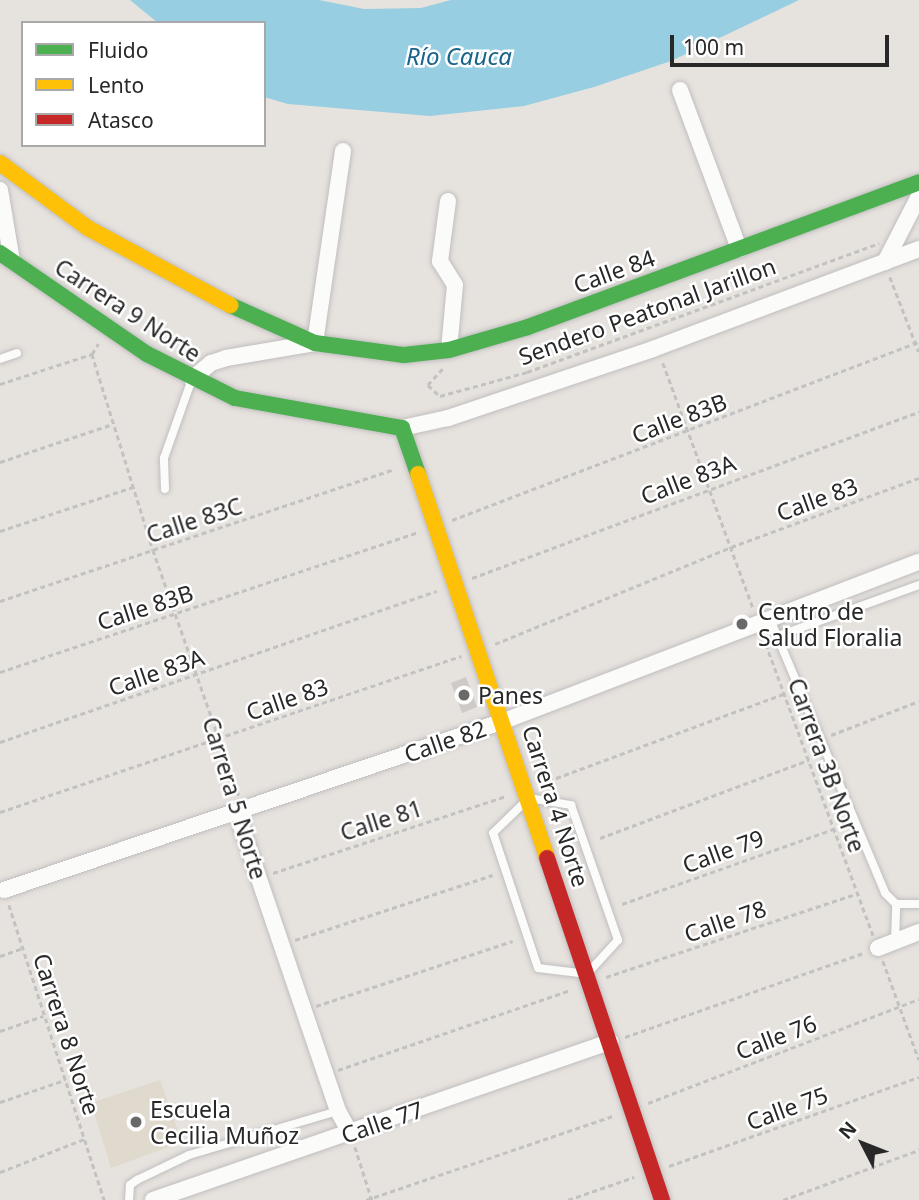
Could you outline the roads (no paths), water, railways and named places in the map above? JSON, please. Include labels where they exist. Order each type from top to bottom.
[{"type":"street","points":[[680,90],[739,249]]},
{"type":"street","points":[[192,379],[211,363],[226,358],[315,343],[343,151]]},
{"type":"street","name":"Carrera 9 Norte","points":[[0,163],[100,235],[206,295],[315,343]]},
{"type":"street","name":"Calle 84","points":[[315,343],[404,355],[449,350],[528,327],[919,182]]},
{"type":"street","points":[[0,190],[6,257]]},
{"type":"street","points":[[885,262],[919,196]]},
{"type":"street","points":[[448,201],[440,261],[455,285],[449,350]]},
{"type":"street","points":[[402,428],[448,418],[653,349],[919,249]]},
{"type":"street","name":"Carrera 9 Norte","points":[[6,257],[107,329],[192,379],[235,398],[402,428]]},
{"type":"street","name":"Carrera 4 Norte","points":[[402,428],[504,721],[589,980],[616,1040],[662,1200]]},
{"type":"street","name":"Calle 82","points":[[4,890],[504,721],[919,562]]},
{"type":"street","name":"Carrera 5 Norte","points":[[244,810],[241,826],[338,1111],[350,1133]]},
{"type":"street","points":[[878,948],[919,932]]},
{"type":"street","name":"Calle 77","points":[[153,1200],[616,1040]]},
{"type":"lane","points":[[0,359],[17,353]]},
{"type":"lane","points":[[165,489],[164,458],[177,413],[192,379]]},
{"type":"lane","points":[[778,636],[919,585]]},
{"type":"lane","points":[[764,621],[778,636],[885,893],[896,904],[919,904]]},
{"type":"lane","points":[[529,798],[571,805],[618,940],[589,980],[538,968],[493,833],[529,798]]},
{"type":"lane","points":[[895,941],[896,904]]},
{"type":"lane","points":[[129,1200],[130,1185],[189,1155],[338,1111]]},
{"type":"water","name":"Río Cauca","points":[[130,0],[319,0],[364,9],[421,8],[451,0],[799,0],[671,61],[594,87],[524,106],[430,116],[288,104],[266,98],[266,21],[156,21]]},
{"type":"place","name":"Centro de Salud Floralia","points":[[742,624]]},
{"type":"place","name":"Panes","points":[[464,695]]},
{"type":"place","name":"Escuela Cecilia Muñoz","points":[[136,1122]]}]
